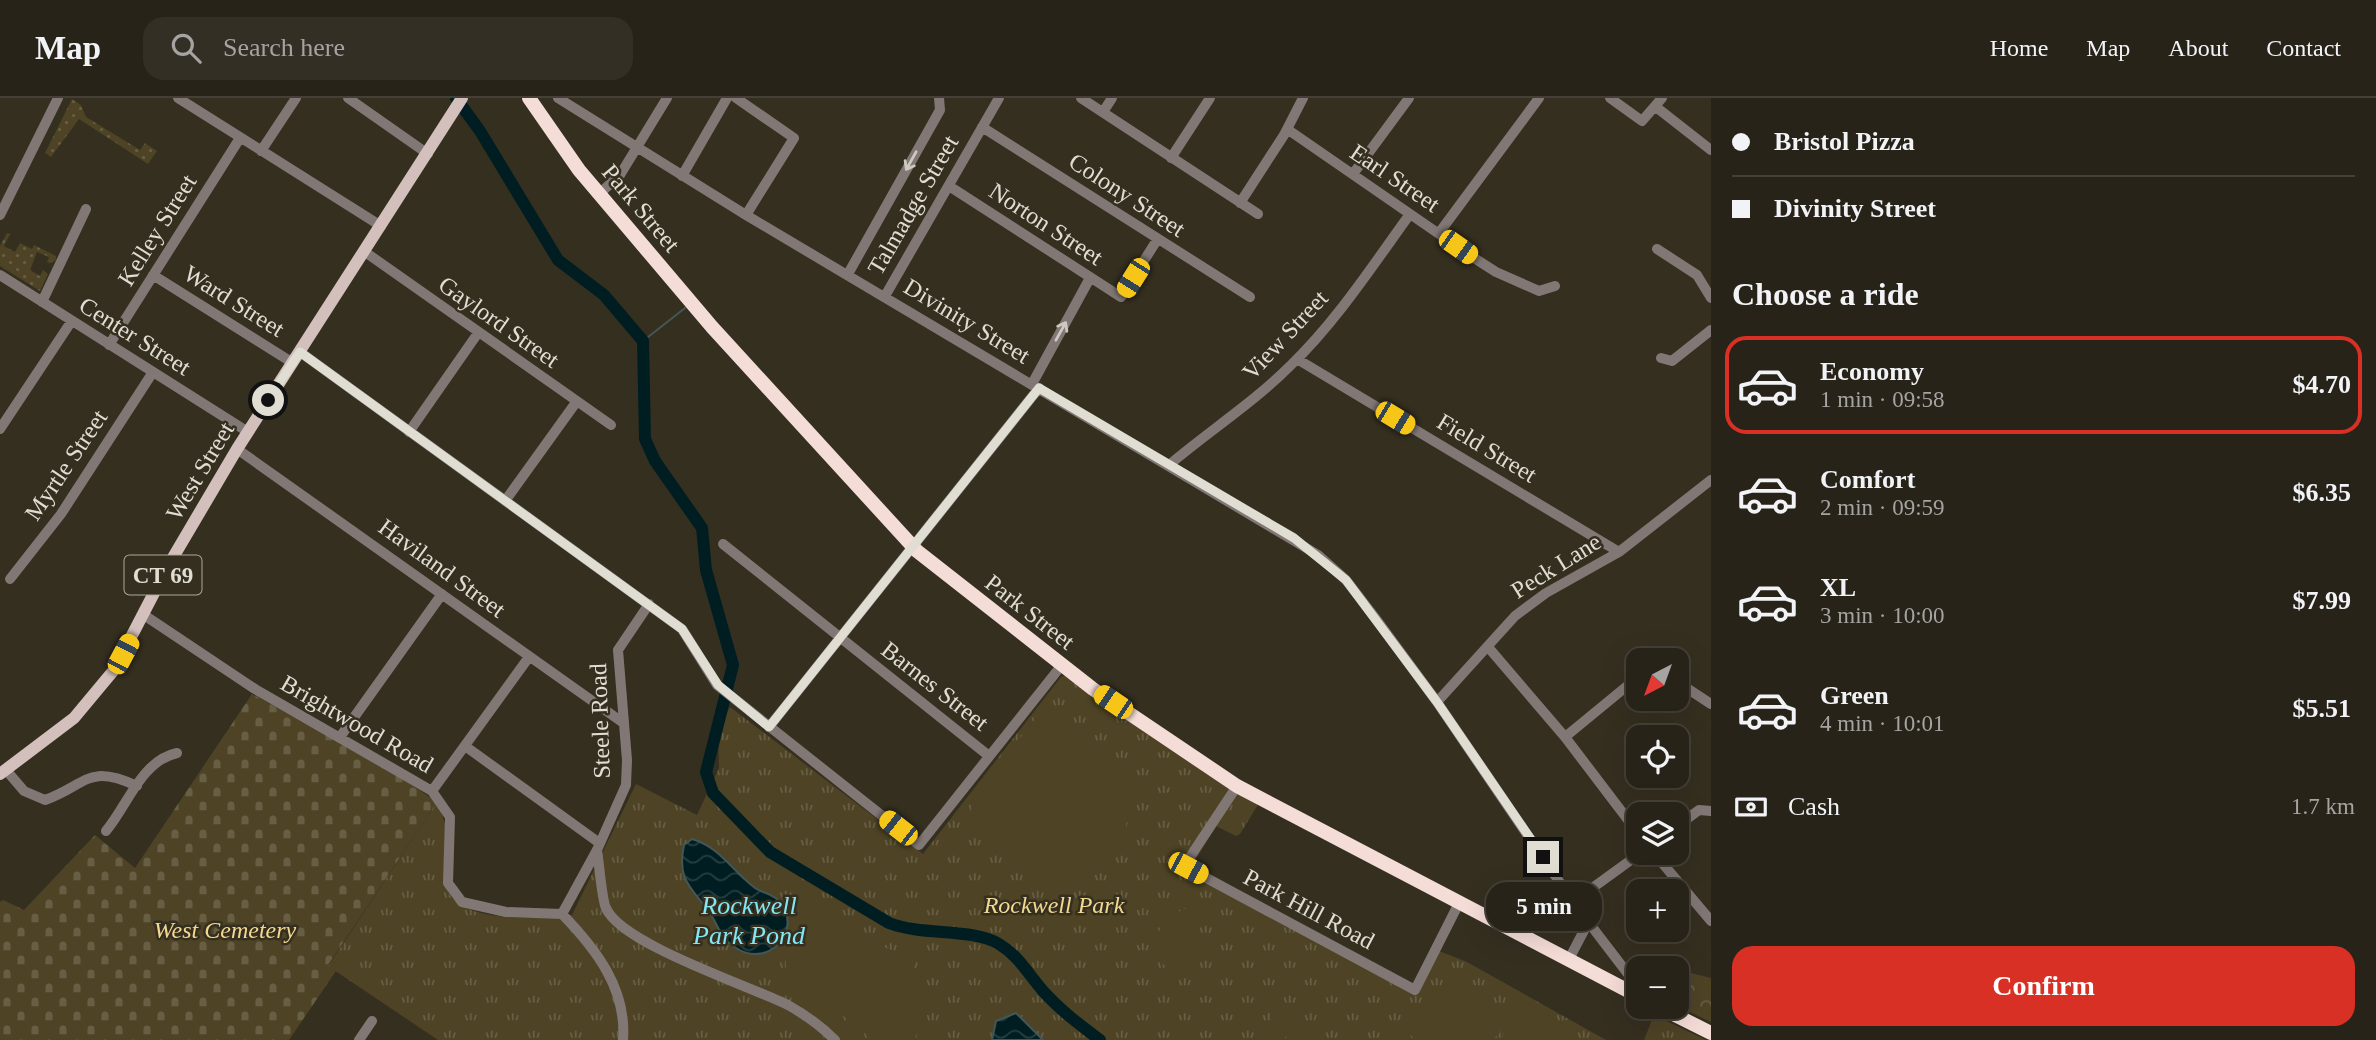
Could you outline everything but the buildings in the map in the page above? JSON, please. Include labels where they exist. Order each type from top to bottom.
[{"type":"highway","name":"Park Street","points":[[529,98],[599,194],[720,336],[912,547],[1061,666],[1237,786],[1626,990]]},
{"type":"highway","points":[[1682,1019],[1711,1034]]},
{"type":"main road","name":"West Street","points":[[3,772],[74,718],[114,670],[237,449],[462,98]]},
{"type":"street","points":[[0,215],[58,98]]},
{"type":"street","points":[[178,98],[381,226]]},
{"type":"street","points":[[261,151],[296,98]]},
{"type":"street","points":[[348,98],[428,154]]},
{"type":"street","points":[[599,194],[615,181],[667,98]]},
{"type":"street","points":[[682,176],[727,98]]},
{"type":"street","points":[[736,98],[794,138],[746,215]]},
{"type":"street","name":"Talmadge Street","points":[[884,296],[999,98]]},
{"type":"street","points":[[1081,98],[1258,214]]},
{"type":"street","points":[[1103,112],[1112,98]]},
{"type":"street","points":[[1171,158],[1210,98]]},
{"type":"street","points":[[1240,202],[1287,129],[1303,98]]},
{"type":"street","points":[[1353,174],[1409,98]]},
{"type":"street","points":[[1438,233],[1539,98]]},
{"type":"street","points":[[1611,98],[1642,121],[1659,102],[1711,150]]},
{"type":"street","points":[[848,274],[940,110],[940,99]]},
{"type":"street","name":"Divinity Street","points":[[561,100],[746,215],[1318,555],[1346,580],[1437,702],[1573,902],[1626,970]]},
{"type":"street","name":"Colony Street","points":[[982,127],[1250,297]]},
{"type":"street","name":"Earl Street","points":[[1287,129],[1496,272],[1545,291],[1555,286]]},
{"type":"street","name":"Kelley Street","points":[[109,345],[240,138]]},
{"type":"street","name":"Norton Street","points":[[949,186],[1121,297],[1157,240]]},
{"type":"street","points":[[42,302],[86,209]]},
{"type":"street","name":"View Street","points":[[1169,465],[1260,395],[1297,359],[1410,214]]},
{"type":"street","points":[[1657,249],[1697,275],[1711,298]]},
{"type":"street","name":"Gaylord Street","points":[[365,252],[611,425]]},
{"type":"street","name":"Center Street","points":[[0,275],[248,432]]},
{"type":"street","name":"Ward Street","points":[[153,275],[296,357],[409,432],[649,604],[682,629],[718,685],[732,698],[919,845],[989,756]]},
{"type":"street","points":[[769,727],[1035,386],[1090,278]]},
{"type":"street","points":[[0,429],[71,321]]},
{"type":"street","points":[[1661,358],[1672,361],[1711,330]]},
{"type":"street","points":[[409,432],[478,333]]},
{"type":"street","name":"Field Street","points":[[1297,359],[1619,552]]},
{"type":"street","name":"Myrtle Street","points":[[10,579],[61,514],[153,372]]},
{"type":"street","points":[[505,501],[577,401]]},
{"type":"street","name":"Haviland Street","points":[[237,449],[622,722]]},
{"type":"street","name":"Peck Lane","points":[[1437,702],[1515,616],[1546,593],[1619,552],[1709,485]]},
{"type":"street","name":"Barnes Street","points":[[723,544],[989,756]]},
{"type":"street","points":[[340,737],[442,594]]},
{"type":"street","name":"Steele Road","points":[[562,914],[626,785],[627,760],[618,650],[649,604]]},
{"type":"street","name":"Brightwood Road","points":[[144,615],[255,689],[432,791],[450,817],[448,883],[457,899],[492,911],[562,914]]},
{"type":"street","points":[[1488,647],[1565,737],[1626,817]]},
{"type":"street","points":[[432,791],[528,657]]},
{"type":"street","points":[[989,756],[1061,666]]},
{"type":"street","points":[[1565,737],[1626,687]]},
{"type":"street","points":[[1689,690],[1711,704]]},
{"type":"street","points":[[465,747],[598,846],[605,907],[614,920],[629,932],[672,955],[790,1006],[835,1040]]},
{"type":"street","points":[[106,831],[151,765],[165,755],[177,753]]},
{"type":"street","points":[[3,772],[24,791],[45,800],[96,775],[116,776],[137,786]]},
{"type":"street","name":"Park Hill Road","points":[[1237,786],[1184,866],[1415,990],[1459,903]]},
{"type":"street","points":[[1689,817],[1699,810],[1711,811]]},
{"type":"street","points":[[1573,902],[1626,864]]},
{"type":"street","points":[[1664,865],[1711,921]]},
{"type":"street","points":[[562,914],[585,937],[603,962],[620,996],[622,1040]]},
{"type":"street","points":[[1568,961],[1590,921]]},
{"type":"street","points":[[359,1040],[372,1021]]},
{"type":"green space","points":[[72,99],[81,105],[86,117],[140,150],[145,143],[157,151],[148,164],[79,119],[51,157],[45,153]]},
{"type":"green space","points":[[7,233],[10,234],[4,246],[15,252],[20,243],[32,249],[34,245],[56,256],[56,260],[50,263],[47,262],[49,257],[37,252],[30,270],[40,276],[43,270],[48,274],[40,291],[0,266],[0,246]]},
{"type":"green space","name":"Rockwell Park","points":[[1066,675],[1259,803],[1240,834],[1236,836],[1216,826],[1187,874],[1419,993],[1439,951],[1467,962],[1606,1040],[438,1040],[328,966],[437,802],[446,833],[444,871],[451,896],[463,906],[480,913],[499,916],[572,915],[636,784],[697,815],[719,768],[718,728],[730,707],[923,854],[1061,677]]},
{"type":"green space","name":"West Cemetery","points":[[252,694],[384,766],[437,802],[328,965],[336,971],[289,1040],[0,1040],[0,902],[3,900],[24,910],[95,835],[135,868]]},
{"type":"green space","points":[[1043,709],[1128,784],[1126,833],[1086,877],[1067,886],[1046,884],[1028,875],[982,842],[971,825],[971,806],[978,792]]},
{"type":"green space","points":[[1178,893],[1193,908],[1193,922],[1202,934],[1178,973],[1173,975],[1159,956],[1157,946],[1161,927],[1176,913],[1187,908],[1175,898]]},
{"type":"green space","points":[[806,899],[877,944],[912,959],[916,975],[937,996],[914,1040],[873,1040],[841,1014],[795,985],[786,972],[785,924]]},
{"type":"green space","points":[[1689,971],[1711,978],[1711,1022],[1689,1012]]},
{"type":"green space","points":[[1454,980],[1501,1032],[1492,1040],[1416,1040],[1406,1031]]},
{"type":"green space","points":[[1515,995],[1562,1024],[1570,1040],[1502,1040]]},
{"type":"green space","points":[[1278,1000],[1306,1010],[1294,1040],[1268,1030]]},
{"type":"green space","points":[[1652,1019],[1662,1019],[1706,1040],[1644,1040]]},
{"type":"water","name":"Rockwell Park Pond","points":[[692,839],[711,848],[747,882],[778,900],[788,922],[786,933],[771,950],[761,954],[749,953],[736,948],[723,936],[686,881],[682,856],[684,845]]},
{"type":"water","points":[[1016,1013],[1043,1040],[992,1040],[996,1021]]},
{"type":"waterway","points":[[456,98],[480,131],[558,260],[604,295],[643,341],[645,439],[655,461],[702,528],[706,570],[733,665],[706,772],[713,793],[770,852],[889,923],[916,930],[975,936],[999,944],[1018,960],[1056,1005],[1100,1040]]},
{"type":"waterway","points":[[643,341],[685,308]]},
{"type":"route","points":[[268,400],[300,352],[682,629],[718,685],[769,727],[1039,388],[1294,538],[1346,580],[1437,702],[1543,857]]}]
